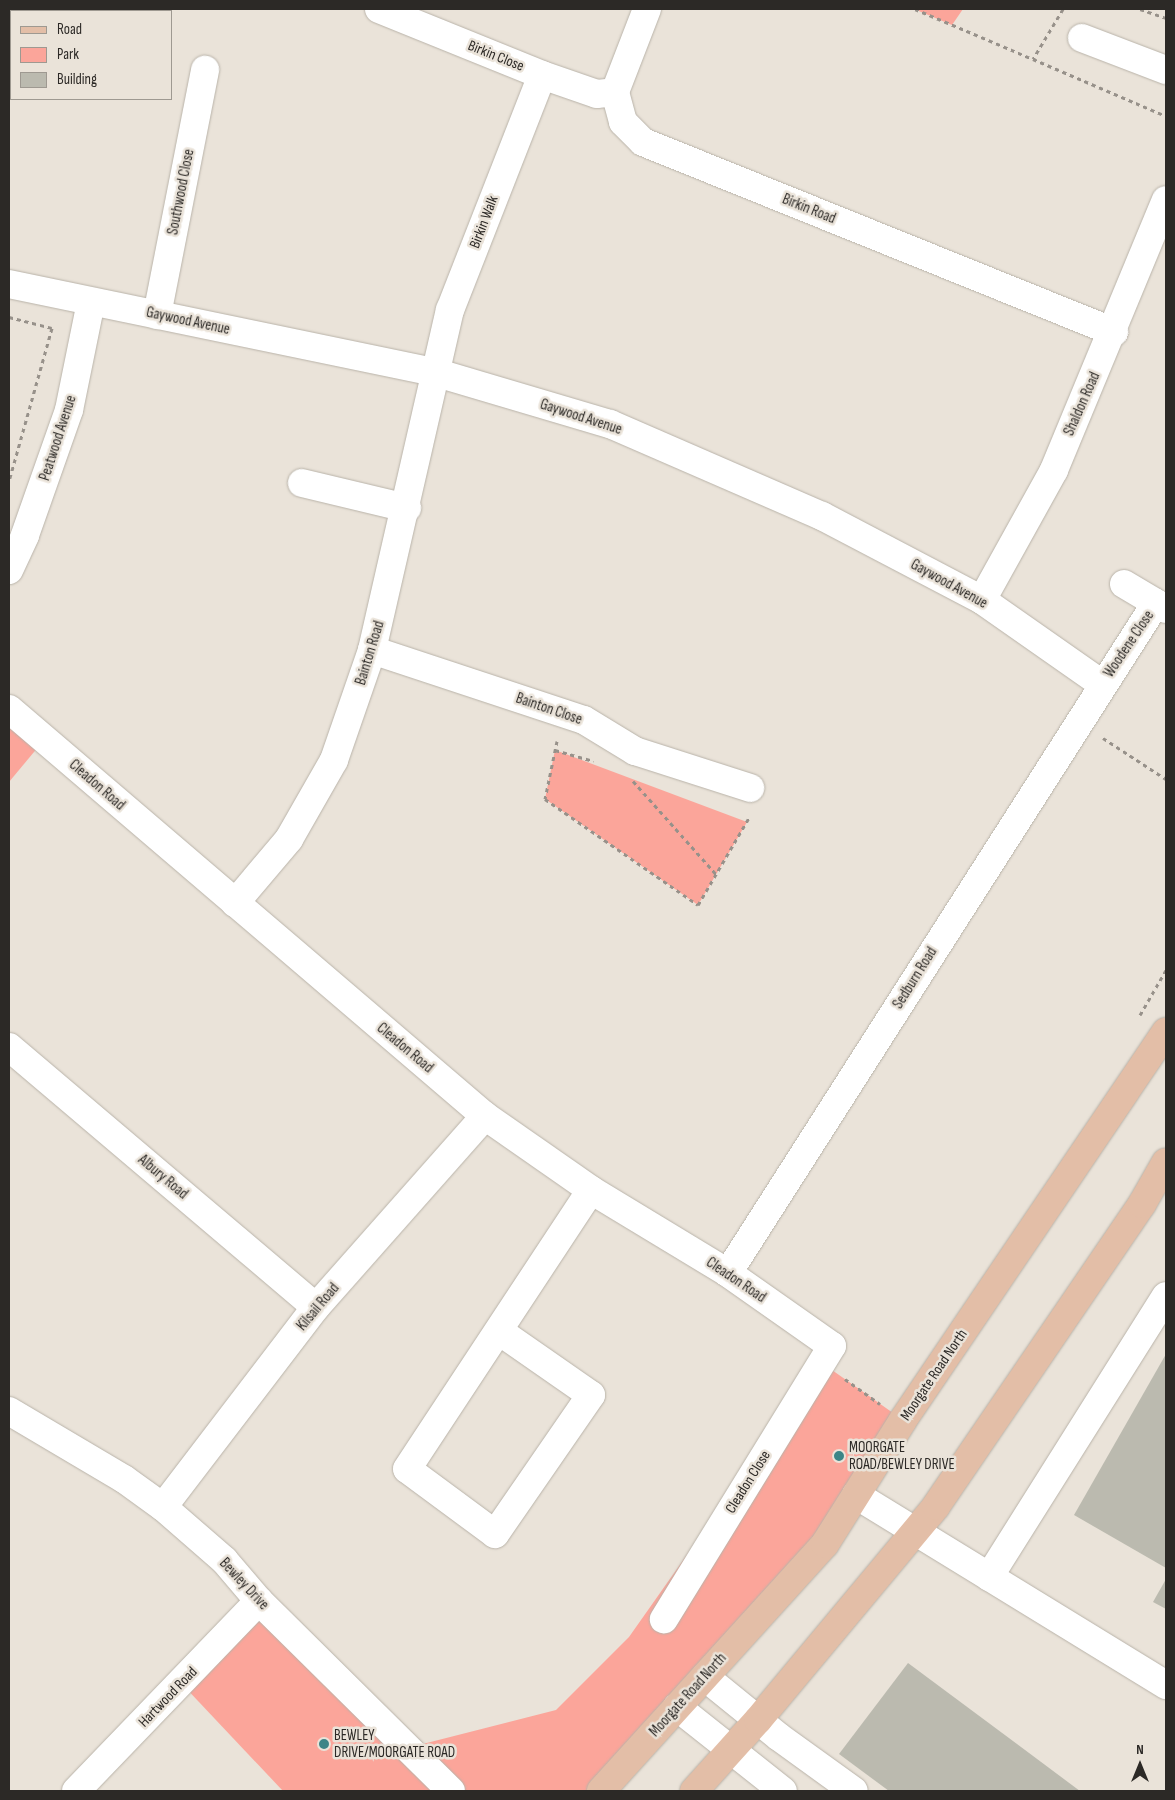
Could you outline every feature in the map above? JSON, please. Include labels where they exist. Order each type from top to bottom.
[{"type":"main road","name":"Moorgate Road North","points":[[601,1791],[825,1544],[903,1420],[1166,1032]]},
{"type":"main road","points":[[694,1791],[758,1720],[942,1498],[1136,1212],[1166,1162]]},
{"type":"street","name":"Birkin Close","points":[[379,9],[542,75],[597,94],[615,92]]},
{"type":"street","points":[[615,92],[647,9]]},
{"type":"street","points":[[1082,38],[1166,70]]},
{"type":"street","name":"Southwood Close","points":[[158,315],[205,70]]},
{"type":"street","name":"Birkin Walk","points":[[434,372],[450,310],[542,75]]},
{"type":"street","name":"Birkin Road","points":[[615,92],[623,122],[643,142],[1114,332]]},
{"type":"street","name":"Shaldon Road","points":[[982,600],[1054,470],[1114,332],[1166,200]]},
{"type":"street","name":"Gaywood Avenue","points":[[9,284],[434,372],[610,424],[822,516],[982,600],[1102,684]]},
{"type":"street","name":"Peatwood Avenue","points":[[9,570],[25,535],[69,410],[91,302]]},
{"type":"street","name":"Bainton Road","points":[[235,903],[289,839],[334,760],[372,650],[407,508],[434,372]]},
{"type":"street","points":[[302,483],[407,508]]},
{"type":"street","name":"Woodene Close","points":[[1102,684],[1161,606],[1124,584]]},
{"type":"street","name":"Bainton Close","points":[[372,650],[584,720],[635,751],[751,801]]},
{"type":"street","name":"Sedburn Road","points":[[728,1272],[1102,684]]},
{"type":"street","name":"Cleadon Road","points":[[9,709],[485,1116],[591,1190],[728,1272],[827,1354]]},
{"type":"street","name":"Albury Road","points":[[9,1047],[316,1307]]},
{"type":"street","name":"Kilsail Road","points":[[163,1507],[316,1307],[485,1116]]},
{"type":"street","points":[[498,1331],[591,1395],[495,1534],[408,1469],[498,1331],[591,1190]]},
{"type":"street","points":[[989,1577],[1166,1296]]},
{"type":"street","name":"Cleadon Close","points":[[664,1619],[827,1354]]},
{"type":"street","name":"Bewley Drive","points":[[9,1411],[124,1479],[163,1507],[224,1560],[259,1601],[451,1791]]},
{"type":"street","points":[[856,1495],[1166,1685]]},
{"type":"street","name":"Hartwood Road","points":[[76,1791],[259,1601]]},
{"type":"street","points":[[705,1677],[758,1720],[854,1791]]},
{"type":"street","points":[[677,1707],[784,1791]]},
{"type":"path","points":[[915,9],[1033,59]]},
{"type":"path","points":[[1140,9],[1166,18]]},
{"type":"path","points":[[9,317],[52,328],[9,481]]},
{"type":"path","points":[[563,713],[545,799],[698,905],[716,874],[751,801]]},
{"type":"path","points":[[1078,722],[1166,779]]},
{"type":"path","points":[[556,750],[598,763]]},
{"type":"path","points":[[630,778],[716,874]]},
{"type":"path","points":[[827,1354],[903,1420]]},
{"type":"green space","points":[[914,9],[963,9],[952,25]]},
{"type":"green space","points":[[9,709],[44,740],[9,782]]},
{"type":"green space","points":[[555,750],[747,822],[698,905],[545,799]]},
{"type":"green space","points":[[822,1363],[903,1420],[825,1544],[601,1791],[451,1791],[407,1748],[556,1710],[629,1637]]},
{"type":"green space","points":[[259,1601],[450,1791],[283,1791],[182,1684]]},
{"type":"building","points":[[1166,1354],[1166,1568],[1074,1515]]},
{"type":"building","points":[[1166,1579],[1166,1609],[1153,1602]]},
{"type":"building","points":[[908,1663],[1080,1791],[889,1791],[839,1754]]},
{"type":"place","name":"MOORGATE ROAD/BEWLEY DRIVE","points":[[839,1456]]},
{"type":"place","name":"BEWLEY DRIVE/MOORGATE ROAD","points":[[324,1744]]}]
